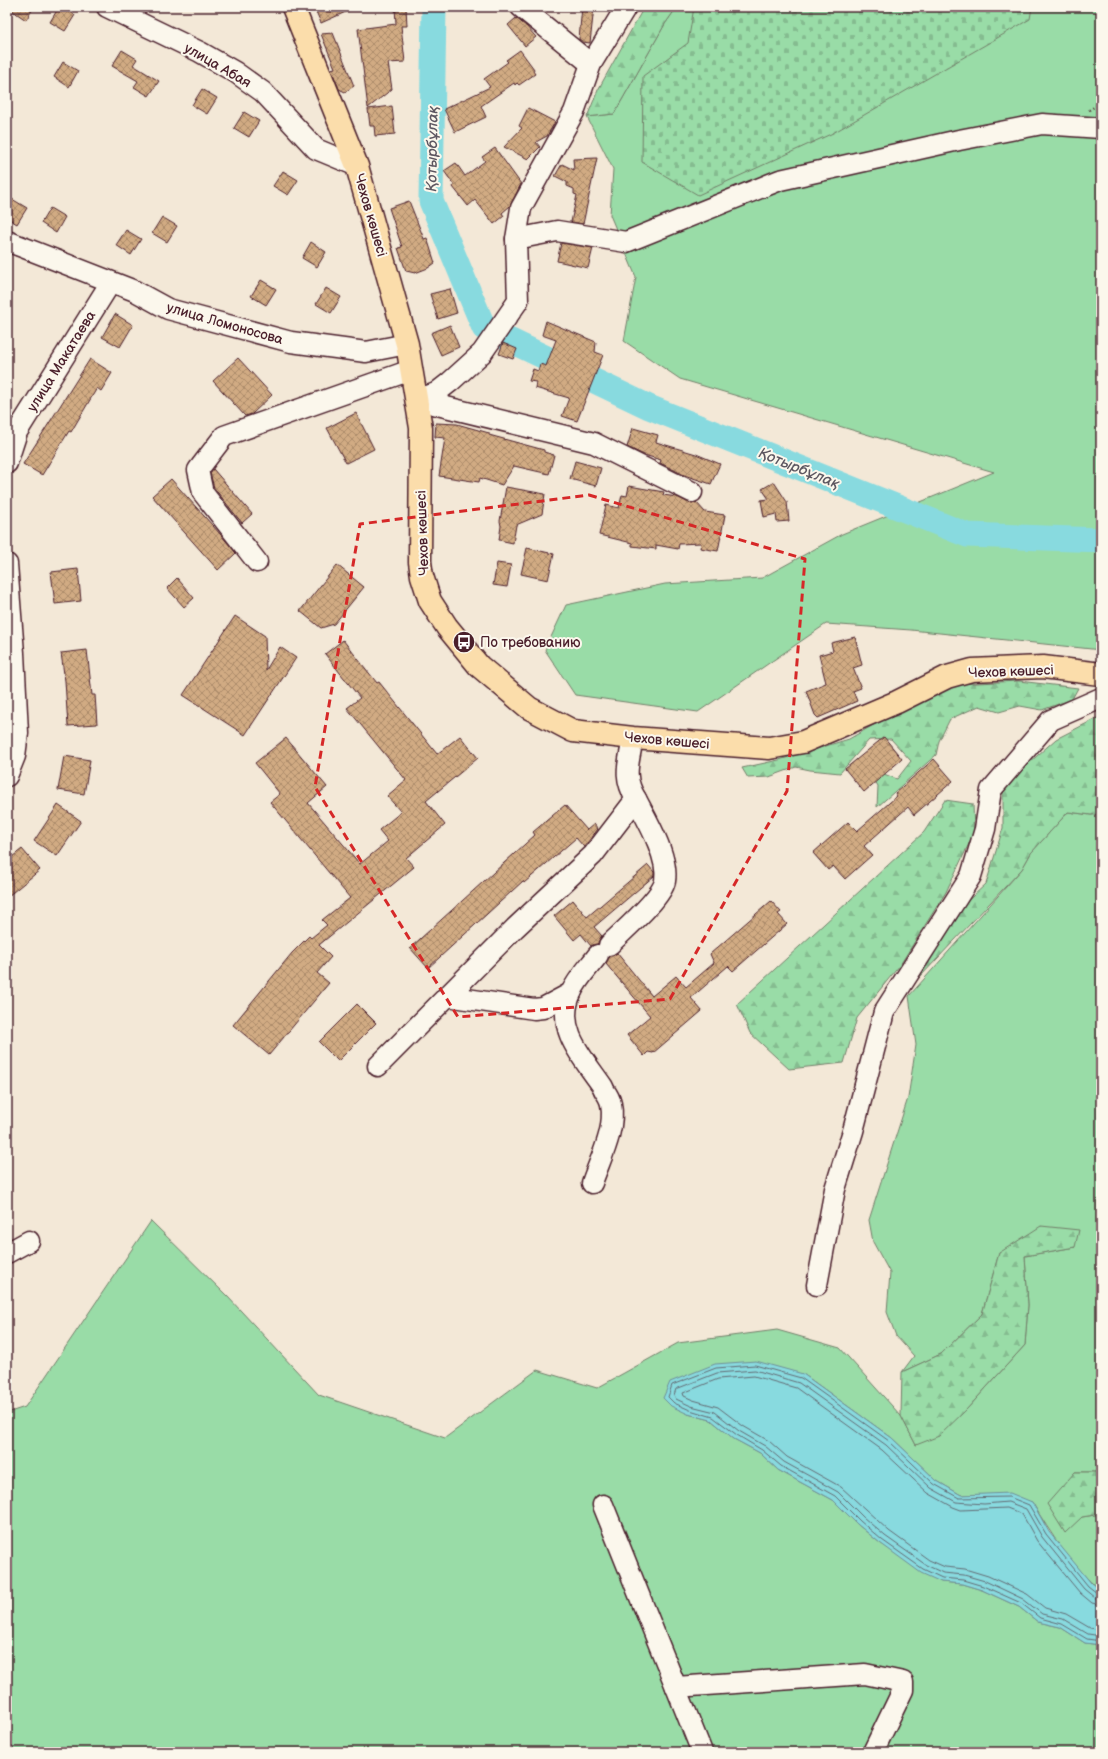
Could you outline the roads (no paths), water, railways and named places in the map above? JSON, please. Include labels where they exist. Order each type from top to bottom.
[{"type":"main road","name":"Чехов көшесі","points":[[292,7],[357,166],[407,344],[421,428],[420,562],[422,576],[430,601],[447,627],[479,666],[529,708],[574,731],[633,738],[769,748],[803,742],[897,702],[947,677],[972,670],[1044,667],[1101,674]]},
{"type":"street","name":"улица Абая","points":[[106,7],[200,52],[235,72],[263,92],[316,148],[357,166]]},
{"type":"street","points":[[521,7],[591,64]]},
{"type":"street","points":[[417,400],[436,393],[482,353],[518,301],[516,239],[521,208],[574,112],[591,64],[626,7]]},
{"type":"street","points":[[516,239],[557,231],[626,242],[780,180],[959,140],[1042,124],[1101,128]]},
{"type":"street","name":"улица Ломоносова","points":[[7,241],[135,292],[168,309],[291,342],[366,352],[407,344]]},
{"type":"street","name":"улица Макатаева","points":[[7,463],[17,432],[111,282]]},
{"type":"street","points":[[257,562],[203,493],[198,470],[224,436],[411,370]]},
{"type":"street","points":[[417,400],[594,443],[692,492]]},
{"type":"street","points":[[7,564],[14,653],[18,733],[15,756],[7,776]]},
{"type":"street","points":[[818,1285],[835,1189],[854,1131],[884,1012],[971,876],[985,829],[991,790],[1051,720],[1101,698]]},
{"type":"street","points":[[592,1183],[610,1129],[612,1116],[611,1102],[574,1047],[567,1031],[566,1011],[571,993],[604,950],[661,892],[665,881],[661,850],[651,827],[628,786],[627,775],[633,738]]},
{"type":"street","points":[[378,1066],[447,996],[593,855],[636,799]]},
{"type":"street","points":[[447,996],[543,1008],[571,993]]},
{"type":"street","points":[[7,1253],[29,1241]]},
{"type":"street","points":[[603,1505],[702,1752]]},
{"type":"street","points":[[676,1687],[865,1674],[903,1682],[903,1690],[873,1752]]},
{"type":"water","points":[[756,1361],[803,1374],[892,1438],[937,1481],[961,1495],[1010,1493],[1032,1502],[1049,1532],[1091,1583],[1101,1591],[1101,1645],[1085,1643],[1060,1627],[1038,1622],[1019,1607],[982,1590],[962,1584],[941,1582],[921,1573],[857,1524],[833,1500],[778,1470],[760,1453],[734,1439],[711,1420],[688,1414],[671,1406],[663,1398],[670,1382],[715,1364]]},
{"type":"waterway","name":"Қотырбұлақ","points":[[434,7],[431,201],[484,328]]},
{"type":"waterway","name":"Қотырбұлақ","points":[[511,341],[649,407],[967,535],[1101,540]]},
{"type":"place","name":"По требованию","points":[[464,642]]}]
